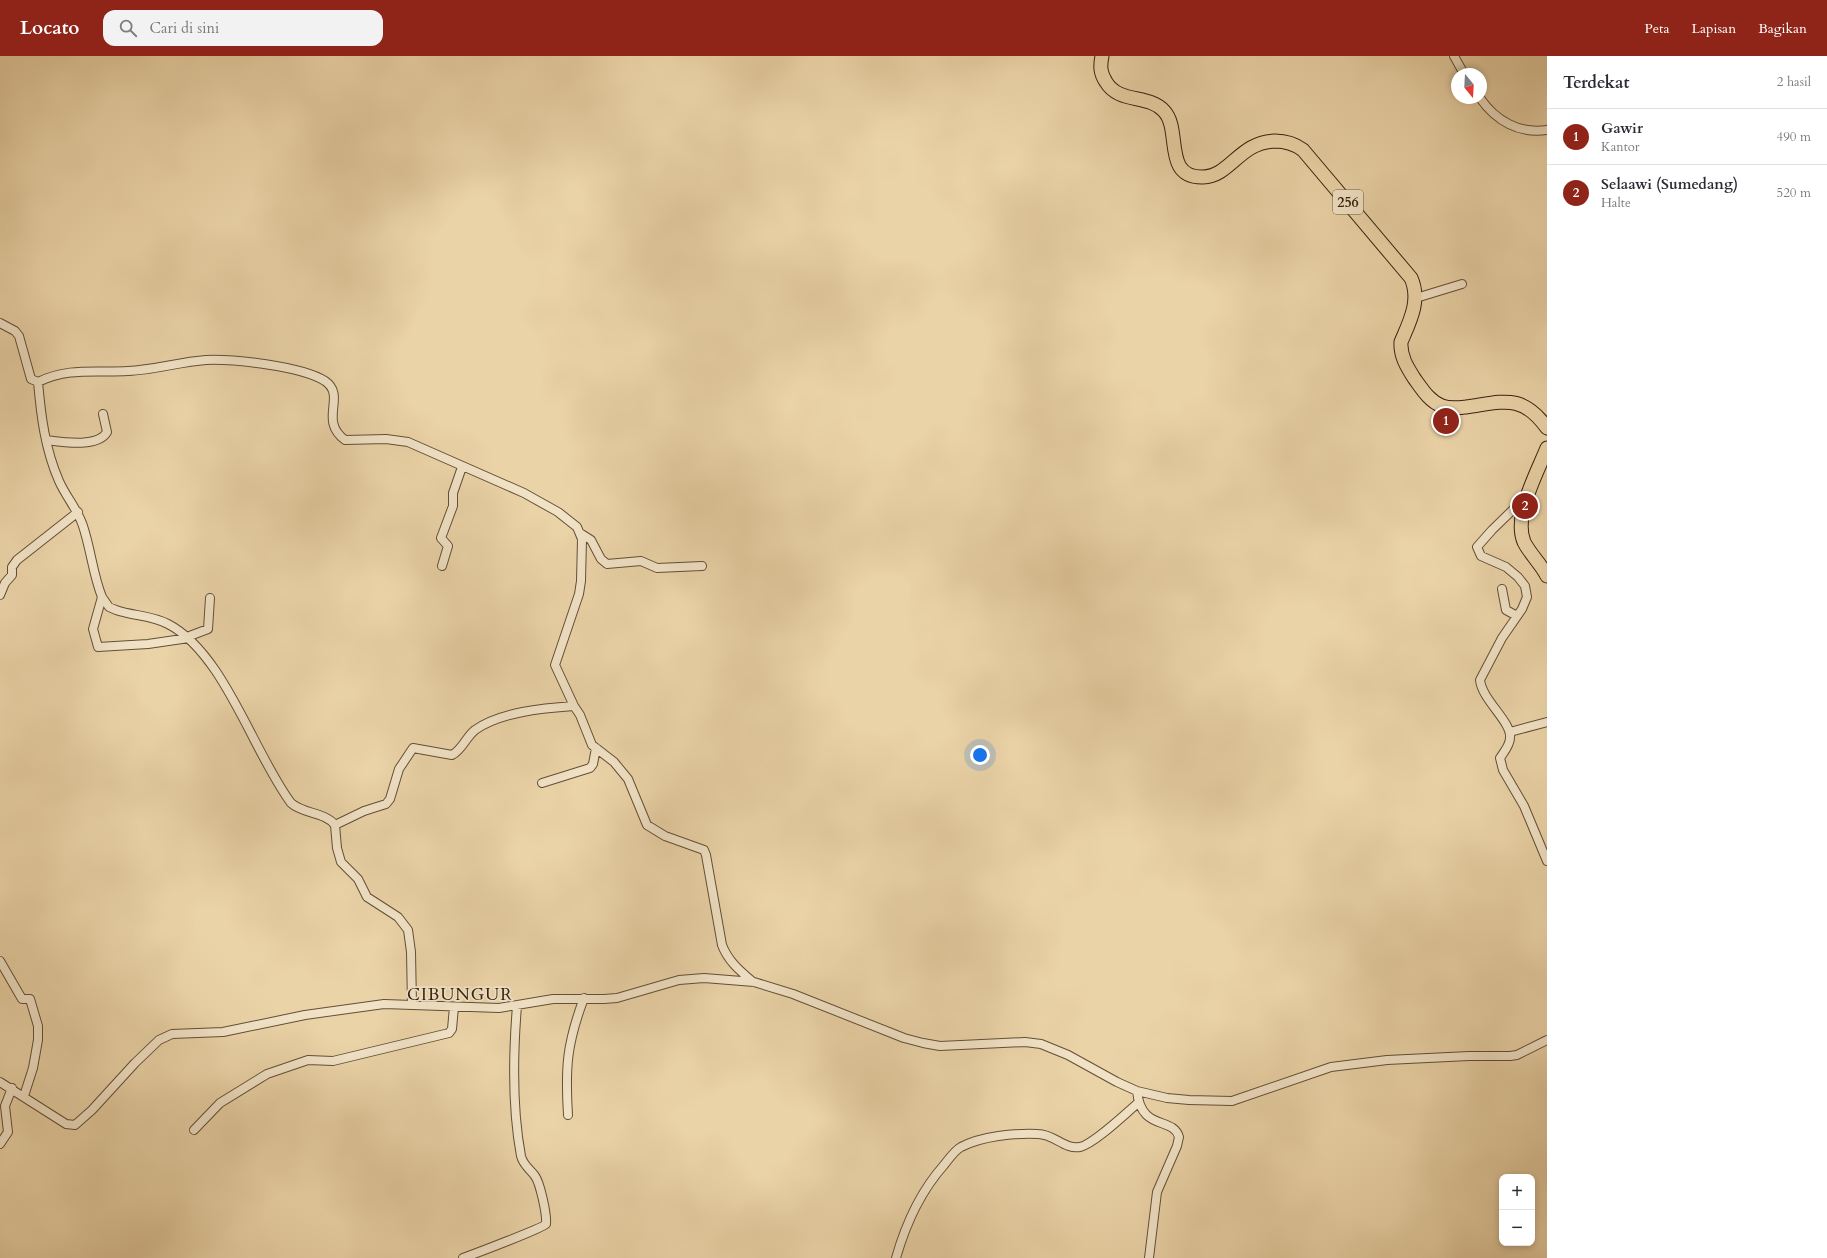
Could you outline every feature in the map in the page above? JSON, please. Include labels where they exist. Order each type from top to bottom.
[{"type":"main road","name":"256","points":[[1102,56],[1101,70],[1103,78],[1111,89],[1123,96],[1158,106],[1166,113],[1171,125],[1176,158],[1186,173],[1204,177],[1217,174],[1248,148],[1261,142],[1288,142],[1304,150],[1406,271],[1414,285],[1416,298],[1412,317],[1401,342],[1402,353],[1412,375],[1423,391],[1441,406],[1456,408],[1493,403],[1520,404],[1536,413],[1547,428]]},
{"type":"main road","points":[[1547,448],[1522,517],[1522,534],[1525,543],[1547,576]]},
{"type":"street","points":[[1454,56],[1461,68]]},
{"type":"street","points":[[1485,104],[1497,117],[1509,125],[1528,130],[1547,130]]},
{"type":"street","points":[[1416,298],[1462,284]]},
{"type":"street","points":[[0,323],[15,331],[19,336],[31,379],[38,382],[47,378],[85,370],[128,371],[207,360],[260,364],[295,369],[325,381],[332,390],[335,398],[333,423],[337,432],[345,440],[386,439],[408,442],[524,493],[551,508],[577,527],[580,533],[582,572],[579,594],[555,665],[574,706],[580,714],[589,741],[614,762],[628,780],[644,822],[650,828],[704,850],[725,953],[734,965],[754,982]]},
{"type":"street","points":[[38,382],[42,424],[46,440],[59,480],[68,498],[78,512],[102,598],[109,607],[116,610],[159,619],[179,630],[188,638],[199,649],[225,685],[248,730],[291,803],[299,809],[331,821],[335,825],[337,848],[341,862],[358,879],[366,897],[398,918],[408,930],[411,952],[412,1004]]},
{"type":"street","points":[[46,440],[74,443],[95,441],[104,436],[107,432],[103,414]]},
{"type":"street","points":[[442,566],[448,546],[441,538],[453,506],[453,493],[462,467]]},
{"type":"street","points":[[1530,493],[1492,530],[1477,547],[1481,556],[1506,567],[1518,577],[1525,586],[1527,597],[1517,616],[1502,638],[1480,680],[1484,693],[1510,732],[1510,740],[1500,758],[1500,764],[1524,806],[1547,860]]},
{"type":"street","points":[[0,595],[5,583],[12,575],[12,567],[17,560],[78,512]]},
{"type":"street","points":[[580,533],[591,540],[601,559],[607,564],[640,561],[657,568],[702,566]]},
{"type":"street","points":[[1502,589],[1506,610],[1517,616]]},
{"type":"street","points":[[102,598],[92,629],[98,648],[148,644],[188,638],[208,629],[210,598]]},
{"type":"street","points":[[335,825],[364,811],[386,804],[390,799],[399,769],[405,757],[413,748],[452,755],[476,730],[490,723],[529,711],[574,706]]},
{"type":"street","points":[[1510,732],[1547,722]]},
{"type":"street","points":[[542,783],[590,768],[593,764],[596,748]]},
{"type":"street","points":[[0,961],[22,999],[30,999],[38,1026],[36,1050],[24,1096]]},
{"type":"street","points":[[0,1082],[12,1088],[66,1124],[75,1125],[92,1110],[135,1063],[160,1040],[172,1034],[223,1032],[345,1008],[384,1004],[454,1007],[517,1006],[553,999],[617,998],[679,980],[704,978],[754,982],[794,994],[904,1038],[923,1043],[946,1046],[1025,1042],[1041,1044],[1068,1054],[1117,1082],[1137,1091],[1167,1098],[1225,1102],[1331,1067],[1387,1060],[1470,1056],[1510,1056],[1517,1055],[1547,1040]]},
{"type":"street","points":[[568,1115],[566,1060],[571,1036],[584,998]]},
{"type":"street","points":[[463,1258],[542,1228],[546,1224],[538,1182],[523,1162],[516,1115],[514,1040],[517,1006]]},
{"type":"street","points":[[194,1130],[220,1103],[267,1074],[308,1060],[333,1061],[449,1033],[452,1029],[454,1007]]},
{"type":"street","points":[[0,1144],[8,1132],[5,1106],[12,1088]]},
{"type":"street","points":[[1137,1091],[1138,1103],[1147,1116],[1169,1127],[1178,1134],[1179,1137],[1177,1146],[1157,1192],[1149,1258]]},
{"type":"street","points":[[896,1258],[903,1234],[924,1191],[943,1166],[960,1148],[979,1141],[1039,1134],[1050,1135],[1072,1147],[1083,1146],[1092,1141],[1138,1103]]},
{"type":"place","name":"Gawir","points":[[1446,421]]},
{"type":"place","name":"Selaawi (Sumedang)","points":[[1525,506]]},
{"type":"district","name":"CIBUNGUR","points":[[460,994]]}]
